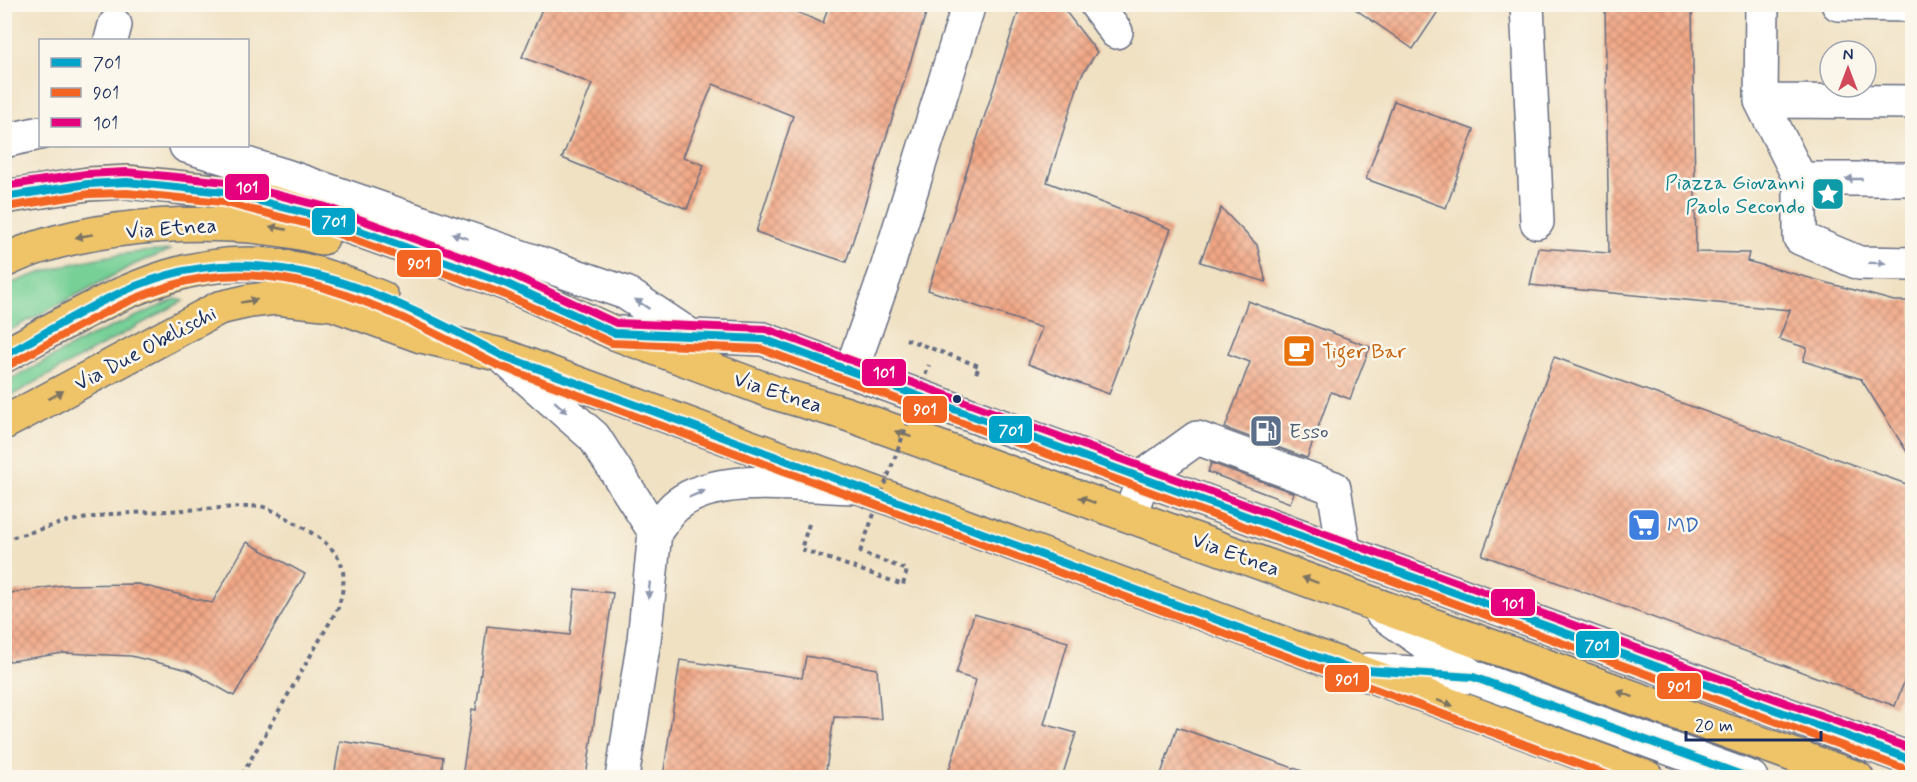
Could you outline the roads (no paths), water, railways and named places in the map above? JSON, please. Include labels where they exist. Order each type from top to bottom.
[{"type":"main road","name":"Via Etnea","points":[[4,197],[88,184],[127,182],[224,192],[322,217],[507,284],[614,333],[778,394],[844,413],[1857,777]]},
{"type":"main road","name":"Via Etnea","points":[[4,261],[82,236],[128,230],[234,224],[269,226],[320,237],[499,303],[614,333]]},
{"type":"main road","name":"Via Due Obelischi","points":[[4,356],[138,286],[193,268],[247,264],[318,274],[430,317],[501,355]]},
{"type":"main road","name":"Via Due Obelischi","points":[[4,423],[219,308],[276,298],[333,304],[421,336],[501,355],[816,473],[860,487],[1648,777]]},
{"type":"street","points":[[851,371],[885,275],[969,4]]},
{"type":"street","points":[[1096,4],[1116,32]]},
{"type":"street","points":[[1527,4],[1537,222]]},
{"type":"street","points":[[1762,4],[1761,101],[1800,179],[1800,238],[1859,263],[1912,264]]},
{"type":"street","points":[[1838,4],[1912,5]]},
{"type":"street","points":[[1761,101],[1912,102]]},
{"type":"street","points":[[4,141],[39,133]]},
{"type":"street","points":[[189,147],[286,176],[626,293],[778,394]]},
{"type":"street","points":[[1800,179],[1912,179]]},
{"type":"street","points":[[614,333],[763,339],[1144,476],[1432,585],[1912,760]]},
{"type":"street","points":[[501,355],[594,437],[654,532]]},
{"type":"street","points":[[1130,515],[1144,476],[1197,438],[1334,488],[1344,550]]},
{"type":"street","points":[[622,777],[644,640],[654,532],[676,505],[696,493],[720,486],[752,483],[860,487]]},
{"type":"street","points":[[1365,600],[1473,677],[1751,777]]},
{"type":"street","points":[[1350,669],[1473,677]]},
{"type":"place","name":"Piazza Giovanni Paolo Secondo","points":[[1828,194]]},
{"type":"place","name":"Tiger Bar","points":[[1299,351]]},
{"type":"place","name":"Esso","points":[[1266,431]]},
{"type":"place","name":"MD","points":[[1644,525]]}]
